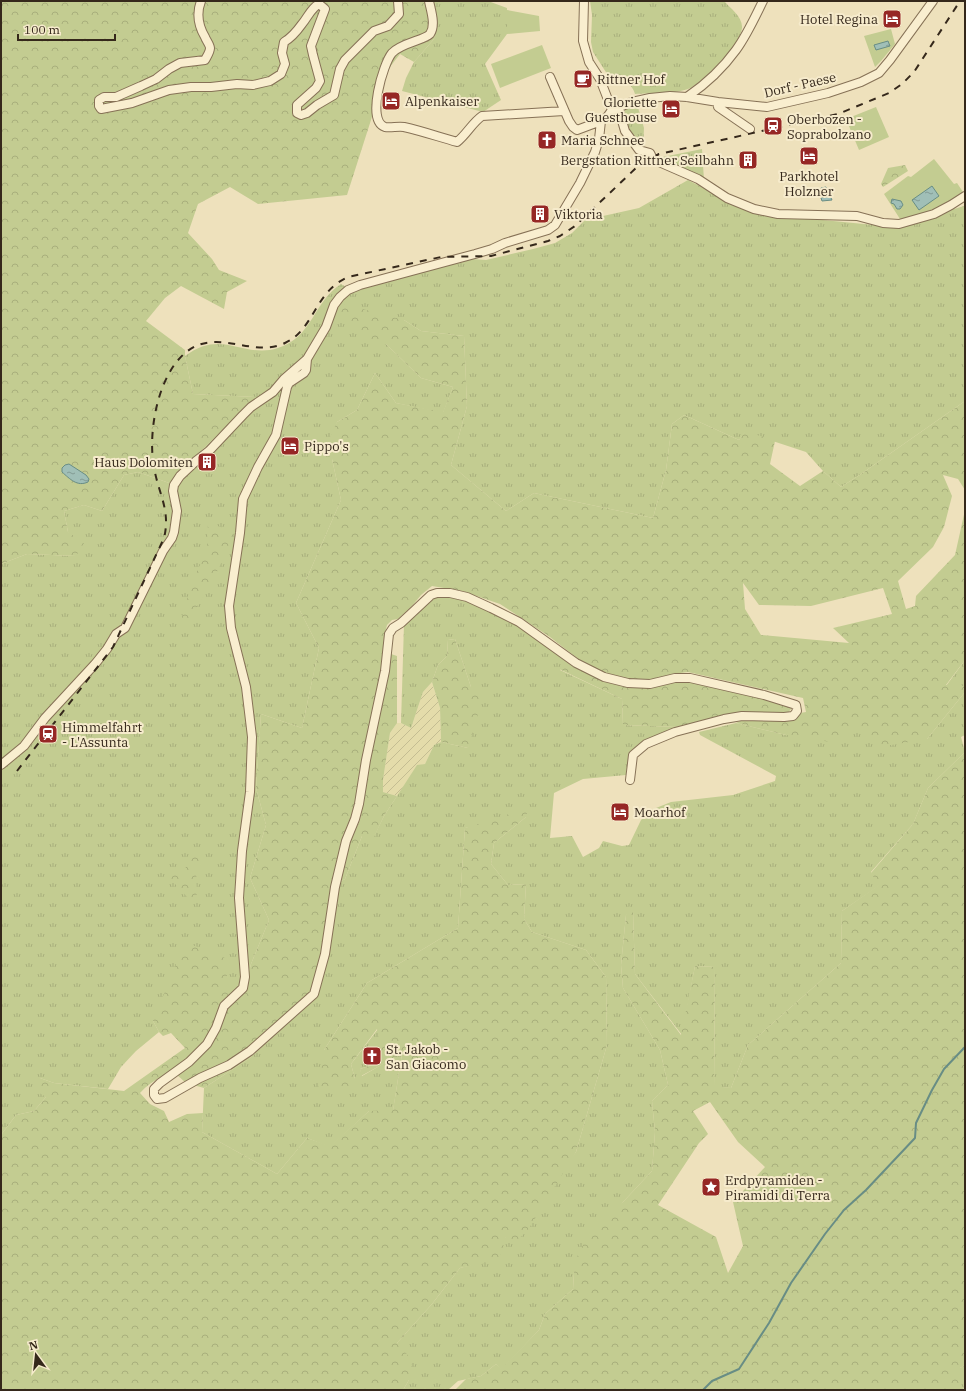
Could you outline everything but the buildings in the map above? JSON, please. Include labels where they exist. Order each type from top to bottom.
[{"type":"street","points":[[201,1],[197,19],[210,47],[205,60],[180,63],[169,68],[156,79],[141,86],[116,97],[104,97],[99,100],[99,106],[101,109],[132,103],[169,90],[237,84],[253,85],[270,81],[281,74],[285,64],[282,53],[284,42],[290,38],[302,24],[313,7],[319,4],[324,9],[311,46],[320,81],[316,88],[297,105],[297,113],[301,115],[307,113],[334,95],[340,69],[345,60],[374,31],[388,26],[400,14],[398,1]]},
{"type":"street","points":[[429,1],[433,21],[431,33],[426,37],[405,44],[392,53],[383,71],[377,101],[380,123],[385,127],[402,126],[457,142],[463,137],[475,121],[482,116],[564,111]]},
{"type":"street","points":[[584,1],[583,41],[589,62],[600,79],[626,131],[639,150],[650,153],[652,157],[659,162],[698,179],[727,198],[754,209],[778,214],[857,216],[883,223],[899,224],[934,214],[965,196]]},
{"type":"street","points":[[687,97],[724,65],[737,48],[763,1]]},
{"type":"street","name":"Dorf - Paese","points":[[601,121],[615,108],[650,98],[670,96],[687,97],[767,107],[828,93],[879,73],[933,1]]},
{"type":"street","points":[[1,765],[24,746],[45,718],[95,664],[107,649],[116,634],[125,628],[163,551],[172,538],[176,511],[173,491],[174,485],[180,476],[209,451],[247,411],[274,392],[284,379],[307,359],[326,327],[334,305],[340,297],[348,290],[360,285],[476,254],[505,243],[548,230],[554,225],[580,183],[595,152],[599,139],[601,121],[577,130],[573,127],[564,111],[550,77]]},
{"type":"street","points":[[718,102],[718,107],[750,129]]},
{"type":"street","points":[[307,359],[307,367],[304,373],[287,387],[276,435],[258,467],[243,499],[240,533],[229,606],[231,628],[246,687],[252,737],[250,792],[242,851],[239,898],[245,977],[243,988],[224,1006],[216,1028],[207,1044],[189,1062],[154,1089],[154,1095],[157,1099],[165,1098],[200,1078],[229,1065],[250,1051],[314,994],[325,954],[335,887],[346,841],[359,804],[366,760],[385,671],[389,634],[393,628],[401,623],[434,594],[450,593],[467,597],[491,608],[519,622],[576,663],[604,677],[628,683],[650,684],[675,678],[690,678],[764,695],[796,705],[798,711],[793,716],[742,716],[724,719],[675,732],[646,744],[633,755],[630,780]]},
{"type":"shaded area","points":[[432,682],[440,708],[441,742],[434,745],[425,764],[417,766],[397,796],[383,792],[383,780],[390,733],[397,723],[401,723],[411,728],[423,692]]},
{"type":"green space","points":[[1,1],[433,1],[437,16],[434,39],[414,62],[400,54],[383,76],[371,120],[347,195],[258,204],[230,187],[198,204],[188,233],[212,259],[219,270],[247,281],[227,292],[224,309],[181,286],[165,298],[146,321],[185,350],[193,394],[256,397],[203,449],[172,484],[138,472],[124,475],[102,511],[84,505],[64,511],[68,532],[84,543],[76,556],[27,554],[1,564]]},
{"type":"green space","points":[[433,1],[488,1],[507,8],[507,34],[485,64],[501,100],[483,112],[402,91],[406,78],[414,62],[434,39],[437,16]]},
{"type":"green space","points":[[590,1],[724,1],[738,16],[742,24],[742,28],[735,44],[720,63],[694,86],[683,91],[676,92],[635,94],[632,87],[626,82],[611,80],[593,52],[591,42],[592,15]]},
{"type":"green space","points":[[507,10],[539,16],[540,31],[507,34]]},
{"type":"green space","points":[[891,29],[895,44],[875,67],[864,36]]},
{"type":"green space","points":[[542,45],[551,68],[500,88],[491,64]]},
{"type":"green space","points":[[637,104],[644,128],[643,149],[627,131],[620,109]]},
{"type":"green space","points":[[876,107],[889,137],[859,150],[846,119]]},
{"type":"green space","points":[[702,149],[704,180],[658,158]]},
{"type":"green space","points":[[934,159],[954,184],[957,183],[963,192],[958,198],[943,207],[900,219],[884,194],[908,176],[911,177]]},
{"type":"green space","points":[[905,165],[908,171],[883,187],[881,184],[888,168]]},
{"type":"green space","points":[[688,180],[748,211],[782,216],[874,225],[897,226],[964,206],[965,204],[965,401],[841,487],[823,471],[806,452],[745,432],[739,440],[684,415],[672,424],[666,470],[653,518],[534,493],[506,511],[451,465],[467,406],[464,336],[421,331],[404,320],[386,344],[421,378],[453,387],[443,413],[396,403],[375,373],[357,410],[337,422],[332,459],[341,500],[296,603],[319,648],[302,728],[261,714],[256,788],[266,825],[250,878],[269,920],[251,964],[244,991],[228,988],[153,1021],[159,1032],[136,1051],[121,1067],[108,1089],[54,1083],[40,1078],[46,1097],[34,1111],[16,1115],[1,1135],[1,564],[27,554],[76,556],[68,532],[64,511],[84,505],[102,511],[124,475],[138,472],[172,484],[203,449],[255,397],[193,394],[185,356],[198,348],[210,344],[221,344],[254,350],[278,348],[289,343],[306,328],[332,291],[341,284],[346,287],[472,259],[486,260],[555,243],[572,233],[585,220],[639,208]]},
{"type":"green space","points":[[340,303],[404,320],[421,331],[464,336],[467,406],[451,465],[506,511],[534,493],[653,518],[666,470],[672,424],[684,415],[739,440],[745,431],[775,441],[770,464],[800,486],[823,471],[841,487],[965,401],[965,490],[958,479],[943,475],[952,496],[944,527],[933,547],[898,581],[906,609],[915,606],[916,596],[955,555],[965,510],[965,660],[946,685],[965,686],[965,692],[927,739],[879,747],[852,727],[837,743],[786,735],[736,723],[744,719],[794,719],[800,713],[806,712],[803,698],[688,672],[673,674],[651,681],[628,681],[604,673],[582,662],[550,637],[500,604],[462,591],[432,586],[421,595],[398,619],[392,620],[387,625],[384,637],[382,671],[353,818],[323,955],[310,994],[315,998],[250,1058],[204,1088],[186,1083],[176,1074],[190,1064],[227,1007],[244,991],[251,964],[269,920],[250,878],[266,825],[256,788],[261,714],[302,728],[319,648],[296,603],[341,500],[332,459],[324,450],[337,422],[357,410],[375,373],[396,403],[443,412],[453,387],[421,378],[386,344],[369,345],[337,308]],"holes":[[[743,583],[759,605],[811,606],[883,588],[892,614],[833,628],[849,643],[761,635],[745,609]]]},
{"type":"green space","points":[[208,522],[234,533],[218,570],[184,629],[182,617],[192,582],[207,550]]},
{"type":"green space","points":[[440,596],[446,598],[449,596],[475,603],[526,630],[566,657],[560,670],[622,699],[623,725],[680,727],[639,744],[629,753],[626,775],[583,779],[554,793],[550,838],[572,836],[583,857],[599,848],[603,841],[622,846],[629,845],[641,820],[651,810],[671,802],[733,795],[775,781],[776,776],[700,735],[699,732],[736,723],[786,735],[852,726],[927,739],[965,692],[965,735],[961,737],[965,752],[928,788],[913,824],[871,872],[880,885],[842,911],[841,963],[748,1045],[731,1088],[714,1087],[715,967],[695,966],[682,1035],[635,974],[633,911],[626,915],[621,965],[623,988],[660,1050],[668,1085],[652,1101],[655,1132],[652,1171],[623,1202],[574,1272],[573,1289],[545,1314],[539,1330],[501,1370],[496,1364],[481,1376],[458,1381],[448,1390],[403,1390],[409,1380],[397,1343],[432,1304],[460,1268],[475,1264],[506,1237],[576,1152],[607,1045],[606,977],[586,950],[532,932],[524,919],[526,884],[508,885],[491,864],[494,843],[526,817],[465,828],[458,928],[367,983],[324,1050],[355,1079],[351,1064],[378,1029],[384,1058],[375,1064],[360,1069],[362,1076],[402,1053],[393,1111],[369,1111],[330,1147],[307,1138],[277,1174],[202,1132],[204,1088],[250,1058],[315,998],[339,882],[345,879],[362,836],[374,836],[384,816],[417,765],[425,764],[434,745],[441,742],[468,748],[471,687],[455,639],[448,640],[447,656],[438,665],[432,682],[423,692],[411,728],[401,723],[404,624],[433,597]]},
{"type":"green space","points":[[455,639],[471,687],[483,697],[468,748],[441,742],[440,708],[432,682],[438,665],[447,656],[448,640]]},
{"type":"green space","points":[[391,654],[397,656],[397,723],[390,733],[383,780],[383,792],[397,796],[384,816],[374,837],[362,836],[345,879],[339,882],[350,842],[360,820],[370,759],[389,671]]},
{"type":"green space","points":[[566,657],[575,666],[651,686],[690,681],[763,697],[790,706],[791,709],[787,714],[771,712],[733,713],[680,727],[623,725],[622,699],[559,669]]},
{"type":"green space","points":[[965,660],[965,686],[946,686]]},
{"type":"green space","points":[[965,752],[965,1365],[960,1368],[960,1390],[455,1390],[466,1379],[481,1376],[496,1364],[501,1369],[539,1330],[545,1314],[573,1289],[577,1257],[589,1233],[623,1202],[652,1171],[655,1132],[652,1101],[668,1085],[660,1050],[623,988],[621,965],[626,915],[629,906],[633,910],[635,974],[681,1035],[695,966],[715,967],[714,1086],[731,1088],[748,1045],[841,963],[842,911],[879,885],[871,873],[913,824],[928,788]],"holes":[[[710,1102],[738,1142],[765,1167],[733,1202],[743,1246],[728,1273],[716,1237],[658,1205],[699,1143],[708,1134],[693,1111]]]},
{"type":"green space","points":[[528,808],[526,817],[494,843],[491,864],[508,885],[526,884],[524,919],[532,932],[586,950],[606,977],[607,1045],[576,1152],[528,1230],[515,1242],[506,1237],[499,1260],[460,1268],[432,1304],[397,1343],[412,1360],[409,1380],[403,1390],[1,1390],[1,1135],[16,1115],[34,1111],[46,1097],[31,1088],[40,1078],[54,1083],[124,1091],[185,1048],[171,1033],[163,1036],[153,1021],[185,942],[225,958],[228,987],[238,989],[216,1027],[196,1053],[182,1064],[151,1083],[140,1093],[150,1104],[164,1111],[169,1122],[187,1114],[203,1113],[202,1132],[277,1174],[307,1138],[330,1146],[369,1111],[393,1110],[402,1054],[361,1076],[360,1069],[375,1064],[383,1058],[377,1029],[351,1064],[355,1079],[352,1088],[318,1091],[324,1050],[367,983],[458,928],[465,828]]},
{"type":"green space","points":[[200,850],[202,867],[196,877],[197,894],[191,901],[167,875],[185,871],[188,856]]},
{"type":"green space","points":[[965,1365],[965,1388],[960,1390],[960,1368]]},
{"type":"water","points":[[888,41],[890,46],[876,50],[874,45]]},
{"type":"water","points":[[932,186],[939,196],[919,210],[912,200]]},
{"type":"water","points":[[826,187],[832,200],[822,201],[821,198],[824,197],[821,188]]},
{"type":"water","points":[[892,199],[901,201],[903,205],[900,209],[897,209],[894,204],[891,203]]},
{"type":"water","points":[[69,464],[86,475],[89,479],[88,482],[80,484],[77,483],[62,472],[62,468]]},
{"type":"waterway","points":[[703,1390],[712,1381],[739,1369],[769,1323],[791,1283],[825,1234],[844,1210],[866,1190],[915,1138],[916,1123],[932,1090],[944,1069],[965,1047]]},
{"type":"railway","points":[[17,771],[113,647],[164,538],[166,528],[165,510],[154,467],[152,435],[158,399],[173,367],[183,355],[196,346],[207,343],[218,342],[263,348],[274,347],[285,343],[295,337],[303,329],[328,292],[348,277],[441,257],[491,256],[548,241],[560,236],[575,226],[636,168],[659,154],[838,114],[889,93],[902,84],[914,72],[960,1]]},
{"type":"place","name":"Hotel Regina","points":[[892,19]]},
{"type":"place","name":"Rittner Hof","points":[[583,79]]},
{"type":"place","name":"Alpenkaiser","points":[[391,101]]},
{"type":"place","name":"Gloriette Guesthouse","points":[[671,109]]},
{"type":"place","name":"Oberbozen - Soprabolzano","points":[[773,126]]},
{"type":"place","name":"Maria Schnee","points":[[547,140]]},
{"type":"place","name":"Parkhotel Holzner","points":[[809,156]]},
{"type":"place","name":"Bergstation Rittner Seilbahn","points":[[748,160]]},
{"type":"place","name":"Viktoria","points":[[540,214]]},
{"type":"place","name":"Pippo's","points":[[290,446]]},
{"type":"place","name":"Haus Dolomiten","points":[[207,462]]},
{"type":"place","name":"Himmelfahrt - L'Assunta","points":[[48,734]]},
{"type":"place","name":"Moarhof","points":[[620,812]]},
{"type":"place","name":"St. Jakob - San Giacomo","points":[[372,1056]]},
{"type":"place","name":"Erdpyramiden - Piramidi di Terra","points":[[711,1187]]}]
